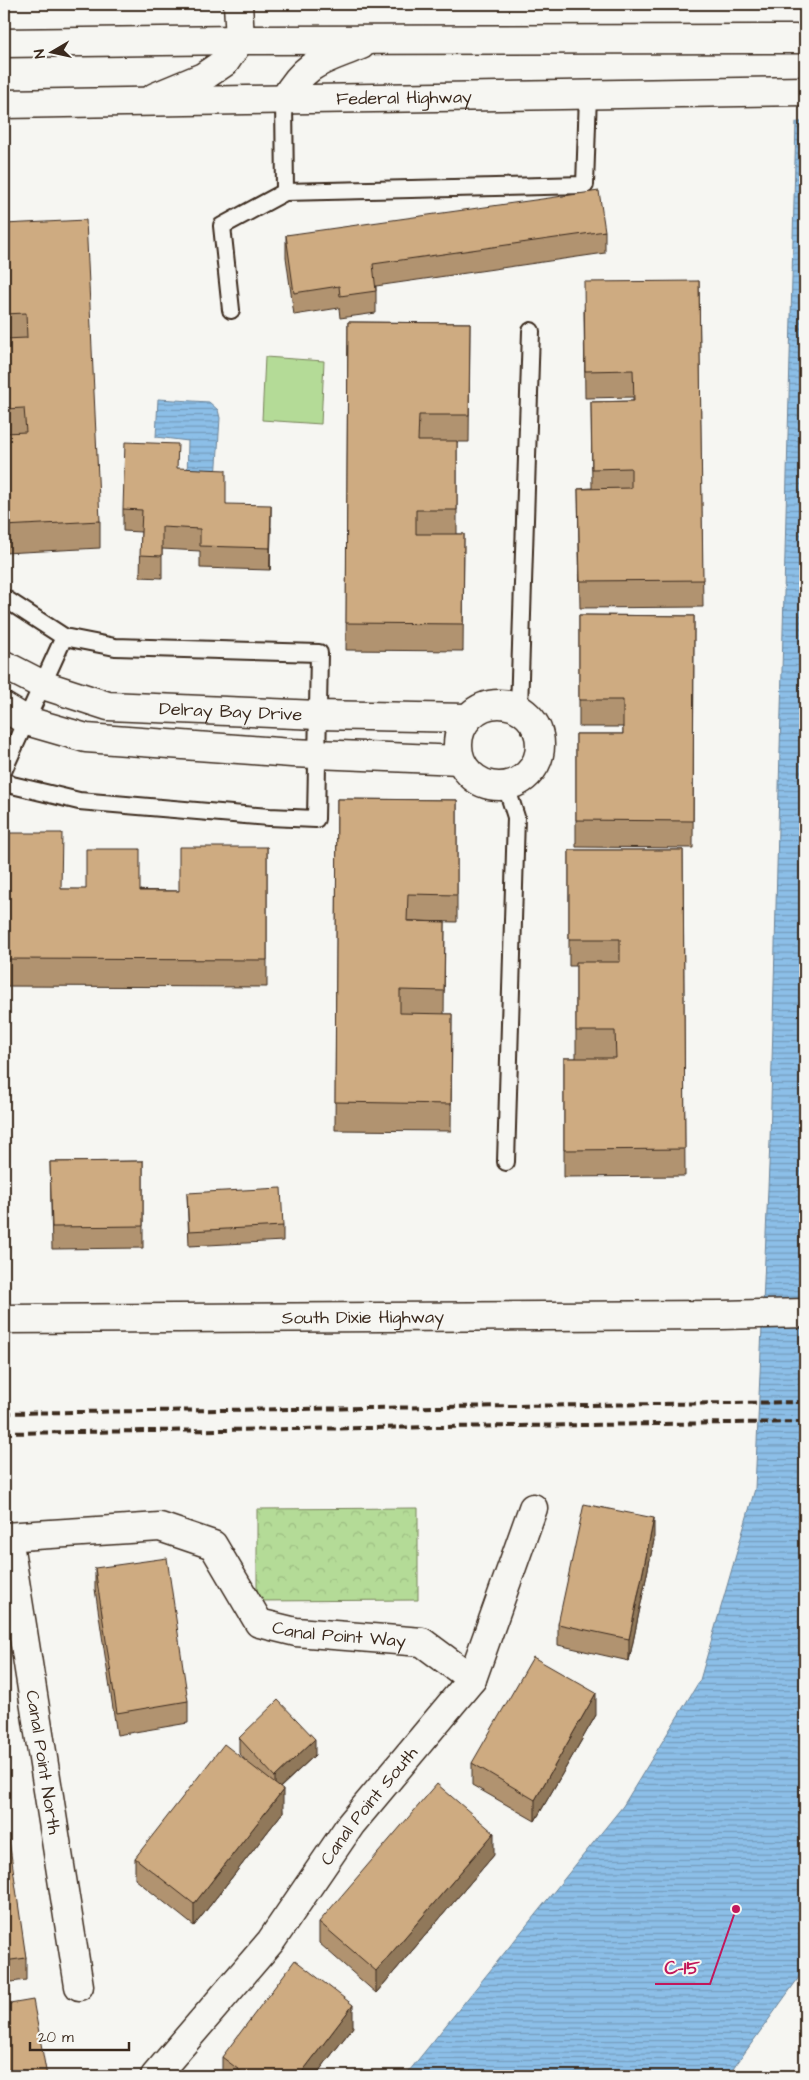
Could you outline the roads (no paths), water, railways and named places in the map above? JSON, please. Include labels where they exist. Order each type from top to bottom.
[{"type":"street","points":[[142,102],[203,77],[225,62],[240,40],[238,4]]},
{"type":"street","points":[[4,43],[240,40],[792,39]]},
{"type":"street","points":[[284,100],[295,81],[312,65],[374,40]]},
{"type":"street","name":"Federal Highway","points":[[4,104],[792,91]]},
{"type":"street","name":"Delray Bay Drive","points":[[4,665],[43,685],[108,706],[318,716],[467,718]]},
{"type":"street","points":[[491,704],[506,704],[519,709],[530,718],[537,730],[540,744],[538,759],[530,772],[520,781],[506,786],[492,786],[478,781],[467,772],[460,760],[457,745],[459,731],[467,718],[478,709],[491,704]]},
{"type":"street","name":"Delray Bay Drive","points":[[15,714],[86,738],[318,754],[460,760]]},
{"type":"street","name":"South Dixie Highway","points":[[4,1319],[722,1316],[805,1313]]},
{"type":"street","name":"Canal Point South","points":[[155,2076],[271,1941],[351,1824],[472,1678],[534,1508]]},
{"type":"street","name":"Canal Point Way","points":[[6,1537],[160,1527],[214,1546],[259,1623],[296,1632],[422,1642],[472,1678]]},
{"type":"street","name":"Canal Point North","points":[[6,1537],[79,1986]]},
{"type":"lane","points":[[231,310],[222,226],[285,192],[585,185],[588,94]]},
{"type":"lane","points":[[284,100],[285,192]]},
{"type":"lane","points":[[519,709],[531,331]]},
{"type":"lane","points":[[4,598],[64,637],[115,647],[319,653],[316,819],[269,818],[79,801],[4,781]]},
{"type":"lane","points":[[4,770],[15,714],[43,685],[64,637]]},
{"type":"lane","points":[[506,786],[516,817],[506,1162]]},
{"type":"water","points":[[799,4],[805,4],[805,1969],[728,2076],[405,2076],[623,1806],[700,1680],[755,1489],[770,1142]]},
{"type":"water","points":[[158,399],[209,402],[218,410],[220,418],[216,480],[187,478],[188,441],[156,437]]},
{"type":"railway","points":[[4,1413],[805,1402]]},
{"type":"railway","points":[[4,1433],[805,1422]]},
{"type":"place","name":"C-15","points":[[736,1909]]}]
